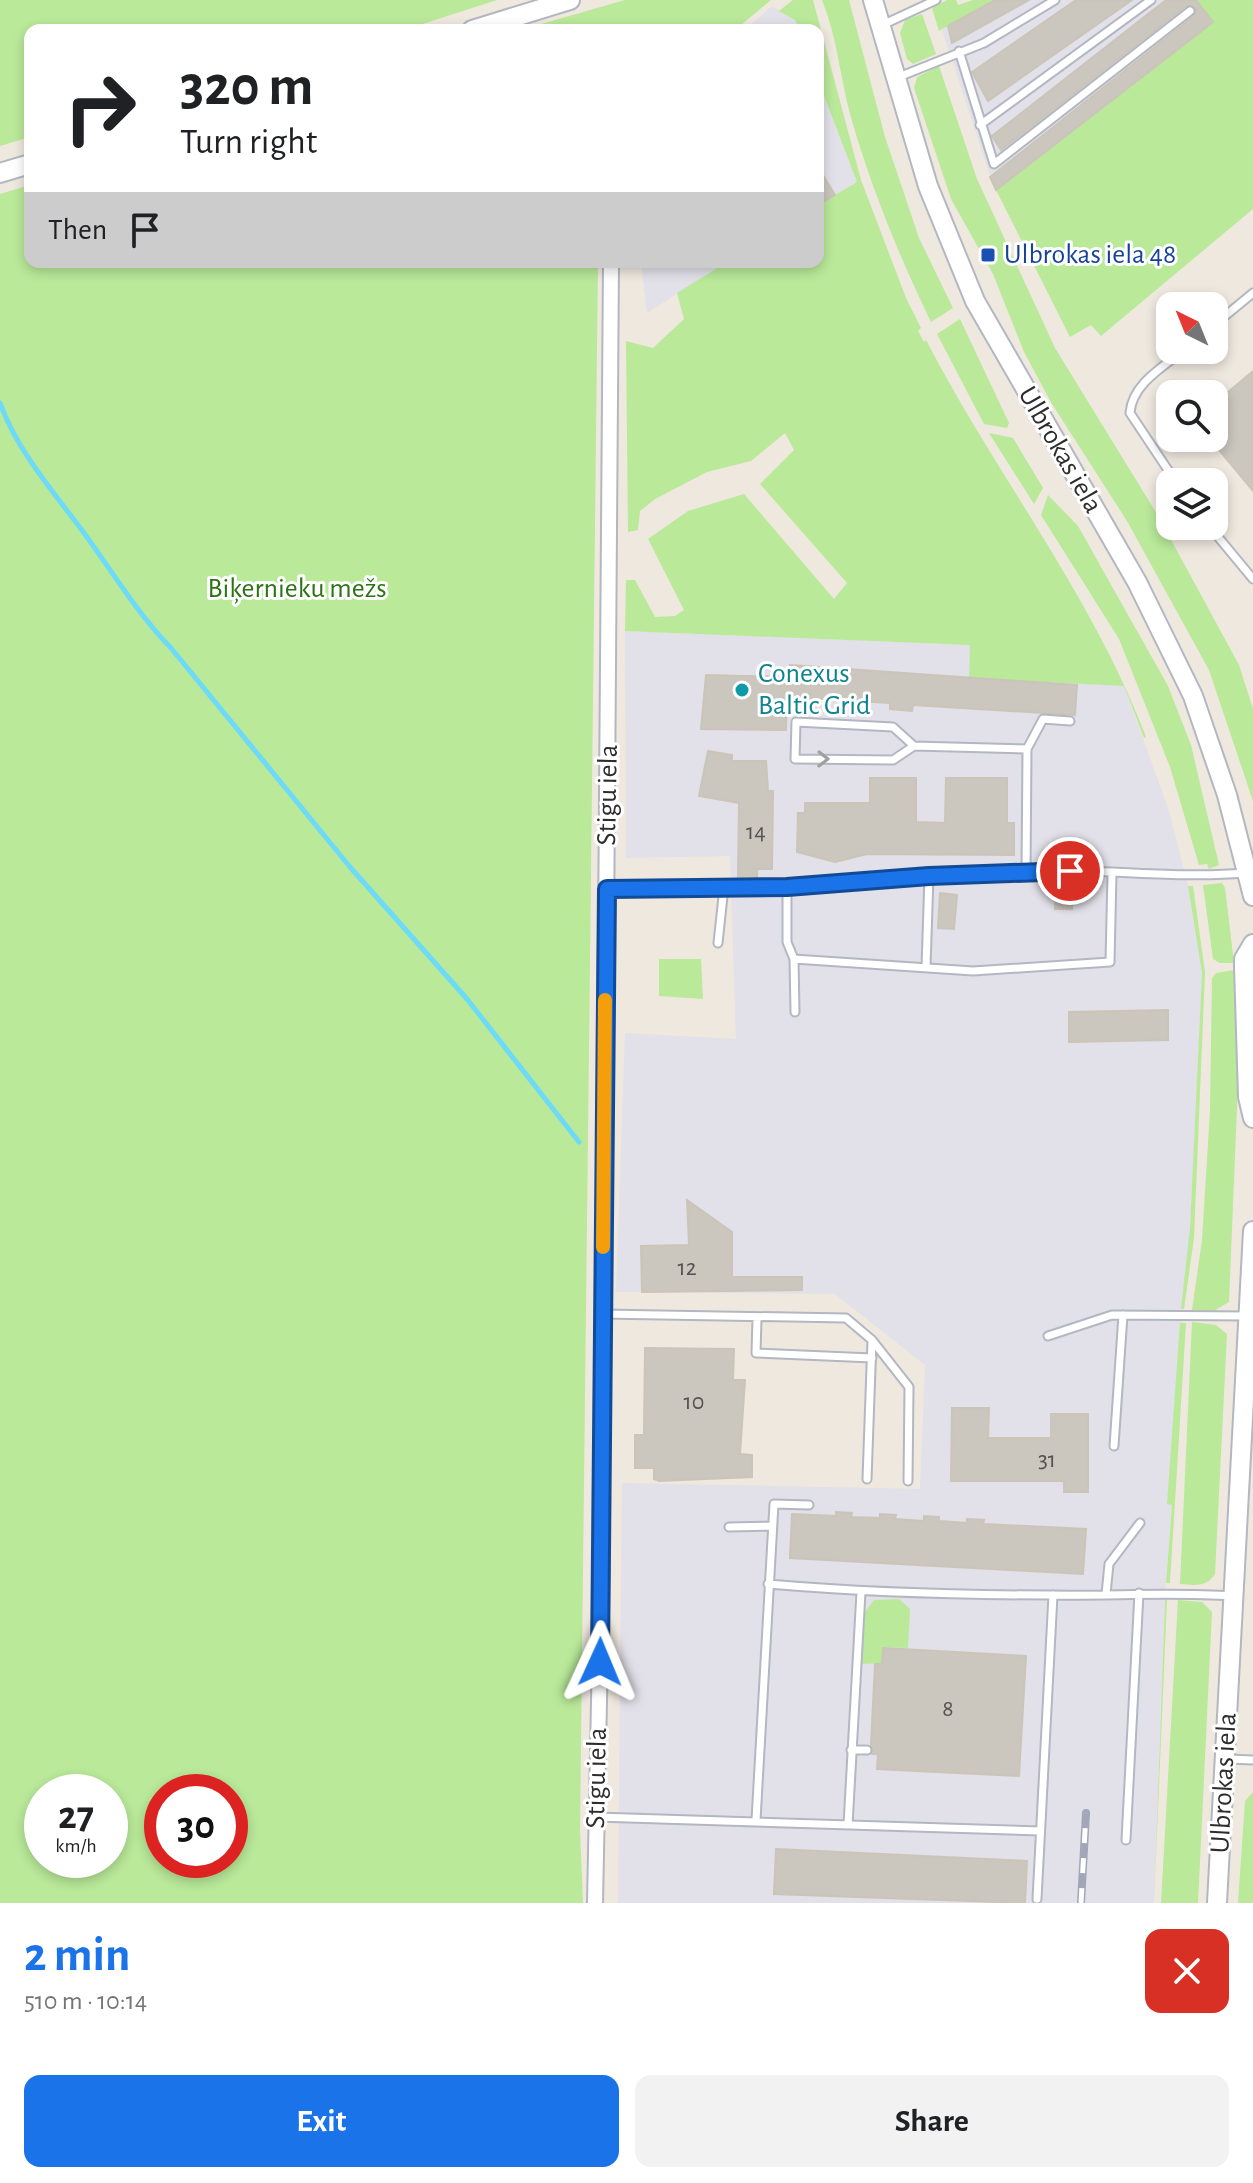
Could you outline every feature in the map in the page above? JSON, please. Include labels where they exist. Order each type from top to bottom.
[{"type":"main road","points":[[492,24],[570,0]]},
{"type":"main road","name":"Ulbrokas iela","points":[[873,0],[928,186],[975,301],[1137,582],[1193,696],[1227,795],[1253,896]]},
{"type":"main road","points":[[0,173],[24,166]]},
{"type":"main road","points":[[1253,944],[1244,959],[1248,1097],[1253,1118]]},
{"type":"main road","name":"Ulbrokas iela","points":[[1217,1903],[1249,1405],[1253,1231]]},
{"type":"street","name":"Stigu iela","points":[[595,1903],[611,268]]},
{"type":"lane","points":[[880,26],[936,0]]},
{"type":"lane","points":[[894,79],[984,43],[1055,0]]},
{"type":"lane","points":[[980,125],[1151,0]]},
{"type":"lane","points":[[959,51],[994,164],[1190,11]]},
{"type":"lane","points":[[1228,314],[1253,293]]},
{"type":"lane","points":[[1167,364],[1137,389],[1131,400],[1130,413],[1167,468]]},
{"type":"lane","points":[[1221,540],[1253,579]]},
{"type":"lane","points":[[1026,873],[1027,749],[1043,719],[1070,721]]},
{"type":"lane","points":[[914,746],[893,727],[796,722],[795,759],[893,760],[914,746],[1027,749]]},
{"type":"lane","points":[[607,889],[787,887],[929,876],[1026,873],[1197,877],[1249,873]]},
{"type":"lane","points":[[794,959],[973,971],[1110,962],[1112,873]]},
{"type":"lane","points":[[926,967],[929,876]]},
{"type":"lane","points":[[718,943],[724,887]]},
{"type":"lane","points":[[787,887],[787,942],[794,959],[795,1012]]},
{"type":"lane","points":[[602,1314],[757,1319],[846,1318],[872,1340],[909,1387],[908,1481]]},
{"type":"lane","points":[[1048,1336],[1112,1315],[1250,1317]]},
{"type":"lane","points":[[1114,1446],[1123,1315]]},
{"type":"lane","points":[[757,1319],[756,1353],[872,1358]]},
{"type":"lane","points":[[867,1479],[872,1340]]},
{"type":"lane","points":[[756,1820],[774,1504],[809,1505]]},
{"type":"lane","points":[[1106,1594],[1109,1564],[1140,1523]]},
{"type":"lane","points":[[729,1527],[772,1526]]},
{"type":"lane","points":[[768,1584],[861,1592],[1139,1593],[1235,1597]]},
{"type":"lane","points":[[848,1825],[861,1592]]},
{"type":"lane","points":[[1126,1840],[1139,1593]]},
{"type":"lane","points":[[1037,1899],[1053,1595]]},
{"type":"lane","points":[[851,1750],[867,1750]]},
{"type":"lane","points":[[1226,1759],[1253,1760]]},
{"type":"lane","points":[[596,1817],[1040,1831]]},
{"type":"shaded area","points":[[995,0],[1195,0],[1213,22],[995,190],[942,30]]},
{"type":"shaded area","points":[[772,6],[797,24],[752,24]]},
{"type":"shaded area","points":[[824,96],[857,182],[824,201]]},
{"type":"shaded area","points":[[642,268],[718,268],[647,313]]},
{"type":"shaded area","points":[[625,631],[970,645],[969,677],[1124,686],[1169,811],[1188,886],[1202,973],[1190,1228],[1167,1504],[1172,1504],[1165,1592],[1154,1903],[618,1903],[622,1483],[920,1489],[925,1365],[835,1294],[616,1292],[625,1033],[736,1039],[730,856],[626,858]]},
{"type":"green space","points":[[0,0],[497,0],[423,24],[24,24],[24,139],[0,146]]},
{"type":"green space","points":[[625,0],[771,0],[742,24],[541,24]]},
{"type":"green space","points":[[793,0],[813,0],[819,24],[797,24],[779,11]]},
{"type":"green space","points":[[822,0],[849,0],[885,137],[919,238],[953,308],[931,322],[876,194],[850,114],[835,42]]},
{"type":"green space","points":[[947,0],[956,0],[958,5],[973,0],[995,0],[939,31],[932,8]]},
{"type":"green space","points":[[1195,0],[1253,0],[1253,209],[1101,336],[1091,325],[1070,337],[996,190],[1212,23]]},
{"type":"green space","points":[[922,14],[936,54],[913,64],[907,59],[900,33],[905,20]]},
{"type":"green space","points":[[824,41],[861,180],[906,298],[921,328],[918,331],[1099,634],[1124,685],[1146,737],[1124,686],[969,678],[970,645],[625,631],[626,580],[635,580],[655,617],[675,616],[684,610],[648,539],[688,511],[744,494],[834,599],[847,583],[760,484],[794,450],[785,433],[751,461],[707,472],[655,499],[640,511],[638,530],[628,532],[626,341],[653,348],[684,319],[677,293],[717,268],[824,268],[824,201],[857,182],[824,96]]},
{"type":"green space","points":[[939,66],[977,179],[1055,348],[1156,512],[1156,540],[1171,540],[1239,665],[1253,709],[1253,801],[1209,670],[1127,521],[1052,404],[1024,352],[993,274],[951,199],[914,88],[917,77]]},
{"type":"green space","name":"Biķernieku mežs","points":[[24,187],[24,268],[598,268],[580,1831],[583,1903],[0,1903],[0,194]]},
{"type":"green space","points":[[960,319],[1009,423],[1007,428],[984,424],[937,334]]},
{"type":"green space","points":[[989,433],[1013,438],[1043,488],[1034,504]]},
{"type":"green space","points":[[1048,495],[1078,526],[1168,686],[1191,745],[1219,865],[1209,869],[1207,864],[1199,865],[1170,767],[1119,639],[1041,515]]},
{"type":"green space","points":[[1222,883],[1234,963],[1220,963],[1213,959],[1203,885]]},
{"type":"green space","points":[[1188,886],[1193,886],[1205,972],[1194,1238],[1184,1309],[1181,1309],[1190,1228],[1202,973]]},
{"type":"green space","points":[[659,959],[701,959],[703,999],[659,996]]},
{"type":"green space","points":[[1234,970],[1239,1059],[1229,1302],[1214,1311],[1192,1310],[1202,1240],[1210,1111],[1212,978],[1216,973]]},
{"type":"green space","points":[[1192,1322],[1216,1325],[1227,1334],[1215,1574],[1208,1582],[1195,1585],[1180,1584]]},
{"type":"green space","points":[[1180,1323],[1186,1323],[1170,1583],[1166,1583],[1172,1505],[1167,1504]]},
{"type":"green space","points":[[899,1599],[910,1609],[908,1648],[883,1647],[882,1663],[862,1664],[865,1612],[874,1600]]},
{"type":"green space","points":[[1165,1600],[1167,1600],[1154,1903]]},
{"type":"green space","points":[[1178,1600],[1202,1602],[1212,1612],[1198,1903],[1161,1903]]},
{"type":"green space","points":[[1253,1792],[1253,1903],[1238,1903],[1245,1801]]},
{"type":"building","points":[[995,0],[1029,0],[952,43],[948,26]]},
{"type":"building","points":[[1076,0],[1132,0],[988,101],[972,72]]},
{"type":"building","points":[[1166,0],[1196,0],[1213,22],[996,190],[990,177],[1194,16],[1196,8],[1186,6],[1001,150],[992,136]]},
{"type":"building","points":[[824,177],[835,195],[824,201]]},
{"type":"building","points":[[1253,371],[1253,491],[1221,452],[1228,452],[1228,392]]},
{"type":"building","points":[[790,665],[1077,685],[1075,715],[913,705],[912,711],[890,709],[890,703],[787,697],[786,730],[701,729],[706,675],[789,677]]},
{"type":"building","points":[[708,751],[732,755],[732,761],[766,761],[768,791],[773,791],[772,869],[757,869],[757,880],[738,879],[739,803],[699,796]]},
{"type":"building","points":[[870,778],[916,778],[916,822],[945,823],[946,778],[1007,778],[1007,823],[1014,823],[1014,855],[867,854],[835,862],[797,852],[798,813],[805,813],[805,803],[870,803]]},
{"type":"building","points":[[1056,881],[1073,882],[1072,909],[1055,909]]},
{"type":"building","points":[[940,893],[957,895],[954,929],[938,928]]},
{"type":"building","points":[[1168,1010],[1168,1040],[1069,1042],[1069,1012]]},
{"type":"building","points":[[687,1200],[732,1232],[732,1277],[802,1277],[802,1290],[642,1292],[641,1246],[689,1245]]},
{"type":"building","points":[[645,1348],[734,1349],[733,1380],[745,1380],[740,1454],[752,1455],[752,1477],[659,1481],[654,1479],[654,1468],[635,1468],[635,1435],[644,1435]]},
{"type":"building","points":[[952,1408],[989,1408],[988,1438],[1051,1438],[1051,1414],[1088,1414],[1088,1492],[1064,1492],[1064,1481],[951,1481]]},
{"type":"building","points":[[836,1512],[852,1513],[851,1517],[880,1518],[880,1514],[896,1515],[895,1519],[924,1521],[924,1516],[939,1517],[939,1521],[967,1523],[967,1519],[984,1520],[983,1524],[1086,1529],[1083,1574],[790,1558],[792,1514],[836,1516]]},
{"type":"building","points":[[883,1648],[1026,1656],[1019,1776],[877,1769],[878,1754],[872,1754],[871,1745],[875,1664],[882,1664]]},
{"type":"building","points":[[776,1849],[1027,1861],[1025,1903],[774,1894]]},
{"type":"waterway","points":[[0,403],[36,469],[146,619],[350,867],[467,999],[579,1142]]},
{"type":"railway","points":[[1081,1903],[1086,1813]]},
{"type":"slow traffic","points":[[603,1247],[605,1000]]},
{"type":"place","name":"Ulbrokas iela 48","points":[[988,255]]},
{"type":"place","name":"Conexus Baltic Grid","points":[[742,690]]},
{"type":"route","points":[[600,1662],[607,889],[787,887],[929,876],[1070,871]]}]
